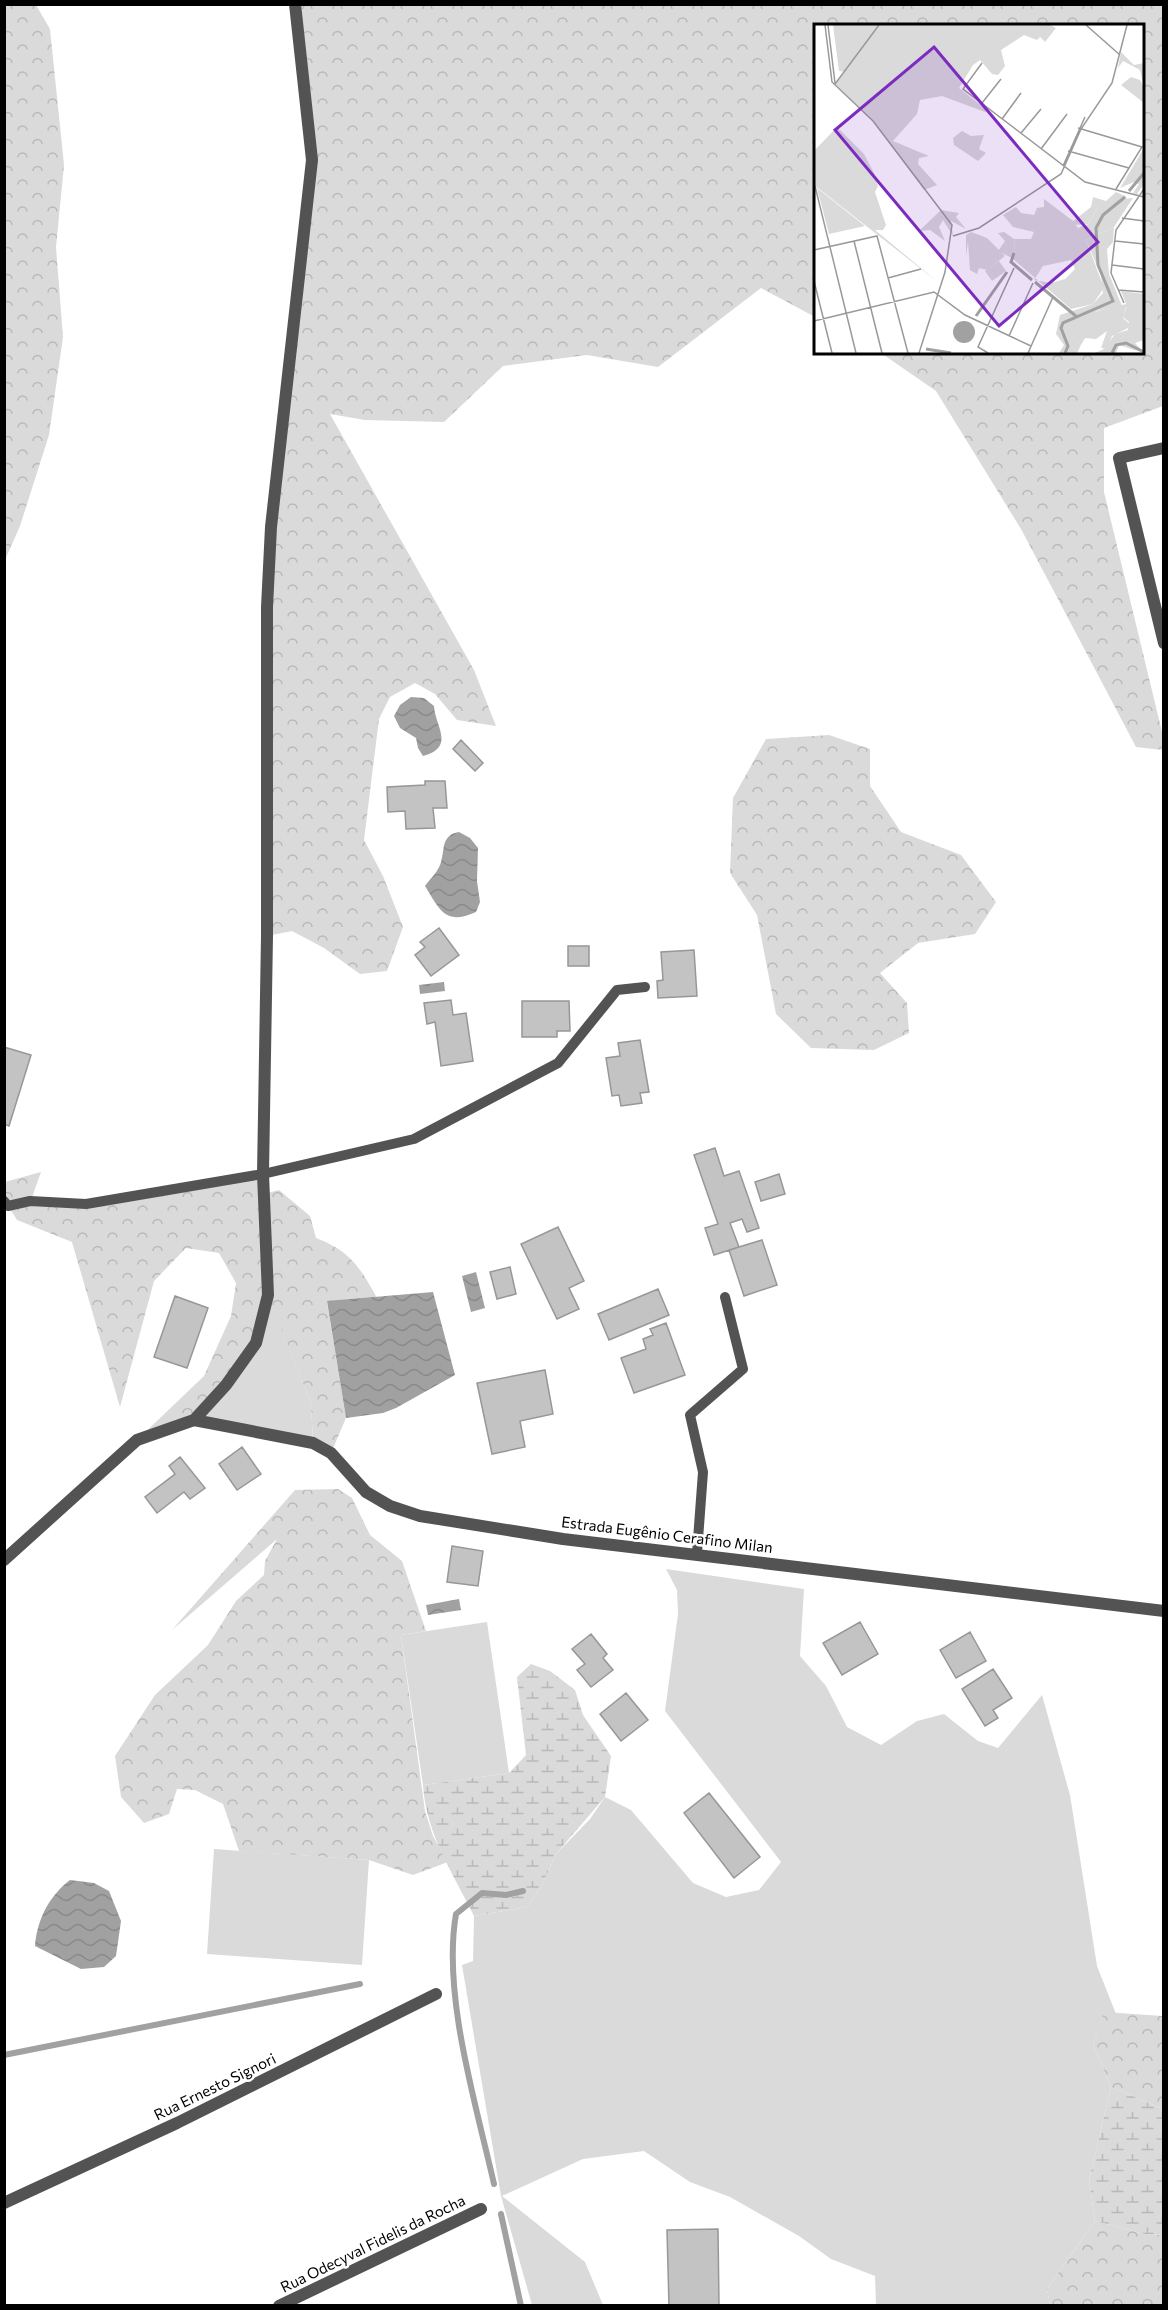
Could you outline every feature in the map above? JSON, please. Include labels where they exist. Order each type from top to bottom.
[{"type":"street","points":[[4,1560],[137,1440],[194,1420],[226,1384],[256,1343],[268,1295],[263,1173],[267,936],[267,608],[271,527],[312,160],[295,4]]},
{"type":"street","points":[[1164,447],[1119,458],[1164,643]]},
{"type":"street","name":"Estrada Eugênio Cerafino Milan","points":[[194,1420],[313,1443],[331,1452],[366,1492],[390,1506],[420,1516],[563,1539],[697,1553],[1164,1611]]},
{"type":"street","name":"Rua Ernesto Signori","points":[[4,2203],[177,2123],[436,1994]]},
{"type":"street","name":"Rua Odecyval Fidelis da Rocha","points":[[279,2306],[481,2209]]},
{"type":"lane","points":[[4,1201],[8,1206],[30,1201],[86,1204],[263,1173],[414,1139],[558,1063],[617,990],[645,987]]},
{"type":"lane","points":[[697,1553],[703,1472],[690,1414],[743,1369],[725,1297]]},
{"type":"green space","points":[[5,4],[36,5],[50,29],[64,165],[56,247],[63,337],[49,435],[20,526],[5,560]]},
{"type":"green space","points":[[295,5],[1163,5],[1163,406],[1104,428],[1104,492],[1163,736],[1163,750],[1136,747],[1021,529],[936,391],[882,354],[1144,354],[1144,24],[814,24],[814,316],[761,288],[658,367],[587,355],[503,366],[444,422],[365,420],[330,414],[474,670],[496,726],[457,720],[435,694],[415,683],[390,697],[379,719],[364,840],[383,876],[403,927],[387,971],[360,974],[324,948],[292,931],[267,936],[267,607],[312,160]]},
{"type":"green space","points":[[829,735],[870,749],[870,786],[901,832],[961,855],[996,902],[975,934],[918,943],[880,973],[907,1003],[909,1033],[874,1050],[811,1048],[776,1014],[757,915],[730,873],[733,798],[766,739]]},
{"type":"green space","points":[[41,1172],[31,1200],[86,1204],[263,1174],[264,1194],[279,1190],[310,1216],[316,1238],[337,1248],[353,1261],[377,1298],[327,1302],[346,1418],[331,1453],[313,1443],[311,1403],[268,1296],[256,1343],[194,1420],[137,1440],[204,1376],[231,1316],[236,1283],[219,1253],[186,1248],[154,1281],[120,1407],[72,1242],[17,1220],[5,1201],[5,1182]]},
{"type":"green space","points":[[268,1295],[311,1403],[313,1443],[194,1420]]},
{"type":"green space","points":[[338,1489],[352,1498],[370,1535],[402,1561],[426,1631],[401,1635],[425,1811],[433,1836],[448,1862],[413,1875],[369,1860],[239,1851],[223,1804],[195,1790],[177,1789],[169,1814],[144,1823],[121,1797],[115,1756],[155,1695],[208,1645],[236,1601],[264,1575],[265,1561],[277,1539],[172,1630],[295,1490]]},
{"type":"green space","points":[[666,1569],[804,1589],[800,1656],[826,1686],[847,1727],[881,1745],[917,1721],[944,1714],[978,1741],[998,1748],[1042,1695],[1070,1795],[1097,1966],[1116,2014],[1104,2013],[1093,2045],[1111,2087],[1089,2180],[1095,2221],[1047,2289],[1050,2305],[876,2305],[875,2276],[831,2259],[799,2236],[730,2197],[690,2182],[644,2151],[583,2159],[502,2196],[585,2262],[603,2305],[532,2305],[501,2196],[462,1965],[473,1961],[474,1916],[527,1907],[542,1885],[556,1854],[590,1819],[605,1797],[631,1810],[693,1883],[726,1897],[759,1890],[781,1862],[665,1711],[678,1614],[677,1590]]},
{"type":"green space","points":[[487,1622],[509,1773],[423,1785],[401,1635]]},
{"type":"green space","points":[[531,1664],[550,1671],[575,1690],[583,1715],[611,1756],[605,1797],[556,1854],[542,1885],[527,1907],[474,1916],[435,1837],[425,1803],[423,1785],[509,1773],[526,1755],[517,1677]]},
{"type":"green space","points":[[214,1849],[369,1860],[362,1965],[207,1954]]},
{"type":"green space","points":[[1104,2012],[1163,2016],[1163,2109],[1111,2087],[1093,2045]]},
{"type":"green space","points":[[1111,2087],[1163,2109],[1163,2235],[1145,2234],[1095,2221],[1089,2180]]},
{"type":"green space","points":[[1095,2221],[1145,2234],[1163,2235],[1163,2305],[1050,2305],[1047,2289]]},
{"type":"water","points":[[411,697],[424,698],[434,706],[441,735],[439,747],[423,756],[416,738],[400,728],[394,716],[400,705]]},
{"type":"water","points":[[459,832],[470,838],[478,848],[477,881],[480,902],[476,912],[457,917],[444,913],[425,886],[440,865],[446,839]]},
{"type":"water","points":[[444,982],[445,991],[420,994],[419,985]]},
{"type":"water","points":[[476,1272],[485,1308],[471,1312],[462,1276]]},
{"type":"water","points":[[433,1292],[455,1375],[396,1408],[383,1413],[346,1418],[327,1301]]},
{"type":"water","points":[[459,1599],[461,1610],[428,1615],[426,1605]]},
{"type":"water","points":[[70,1880],[94,1883],[109,1891],[121,1921],[116,1956],[104,1967],[81,1969],[35,1946],[38,1927],[45,1909],[56,1893]]},
{"type":"building","points":[[461,740],[483,763],[475,771],[453,749]]},
{"type":"building","points":[[425,781],[445,781],[447,808],[433,808],[435,828],[406,829],[405,811],[388,812],[387,787],[425,785]]},
{"type":"building","points":[[439,928],[459,955],[431,976],[415,955],[425,947],[420,942]]},
{"type":"building","points":[[568,946],[589,946],[589,966],[568,966]]},
{"type":"building","points":[[694,950],[697,996],[658,998],[657,981],[663,980],[661,952]]},
{"type":"building","points":[[451,1000],[453,1015],[466,1013],[473,1061],[441,1066],[435,1022],[427,1024],[424,1003]]},
{"type":"building","points":[[522,1001],[569,1001],[570,1031],[557,1031],[557,1037],[522,1037]]},
{"type":"building","points":[[640,1040],[649,1092],[640,1093],[642,1103],[621,1106],[619,1095],[612,1096],[606,1058],[620,1056],[618,1043]]},
{"type":"building","points":[[4,1047],[31,1055],[9,1126],[4,1124]]},
{"type":"building","points":[[715,1148],[724,1176],[739,1171],[759,1228],[747,1232],[742,1219],[730,1223],[739,1247],[714,1255],[705,1228],[718,1224],[694,1155]]},
{"type":"building","points":[[779,1174],[785,1194],[761,1201],[755,1182]]},
{"type":"building","points":[[558,1227],[584,1281],[569,1288],[579,1309],[557,1319],[521,1244]]},
{"type":"building","points":[[762,1240],[777,1285],[744,1296],[729,1250]]},
{"type":"building","points":[[510,1267],[516,1294],[497,1299],[490,1272]]},
{"type":"building","points":[[658,1289],[669,1315],[609,1340],[598,1314]]},
{"type":"building","points":[[175,1296],[208,1308],[187,1368],[154,1357]]},
{"type":"building","points":[[666,1323],[685,1375],[634,1393],[621,1358],[646,1349],[643,1339],[653,1335],[650,1329]]},
{"type":"building","points":[[545,1370],[553,1414],[520,1421],[525,1447],[492,1454],[477,1383]]},
{"type":"building","points":[[242,1447],[261,1474],[237,1490],[219,1464]]},
{"type":"building","points":[[180,1457],[205,1488],[190,1499],[184,1492],[157,1513],[145,1497],[175,1474],[169,1466]]},
{"type":"building","points":[[452,1546],[483,1551],[478,1586],[447,1582]]},
{"type":"building","points":[[860,1622],[878,1654],[842,1675],[823,1643]]},
{"type":"building","points":[[970,1632],[986,1661],[956,1678],[940,1650]]},
{"type":"building","points":[[591,1634],[607,1654],[603,1658],[613,1670],[591,1687],[577,1670],[585,1664],[572,1649]]},
{"type":"building","points":[[993,1669],[1012,1698],[993,1710],[998,1718],[985,1726],[962,1689]]},
{"type":"building","points":[[626,1693],[648,1720],[621,1741],[600,1714]]},
{"type":"building","points":[[709,1793],[760,1857],[734,1878],[684,1813]]},
{"type":"building","points":[[718,2229],[719,2306],[669,2306],[667,2230]]},
{"type":"waterway","points":[[494,2184],[470,2085],[457,2013],[453,1945],[456,1914],[482,1893],[506,1895],[523,1891]]},
{"type":"waterway","points":[[4,2055],[360,1984]]},
{"type":"waterway","points":[[501,2214],[521,2306]]}]
